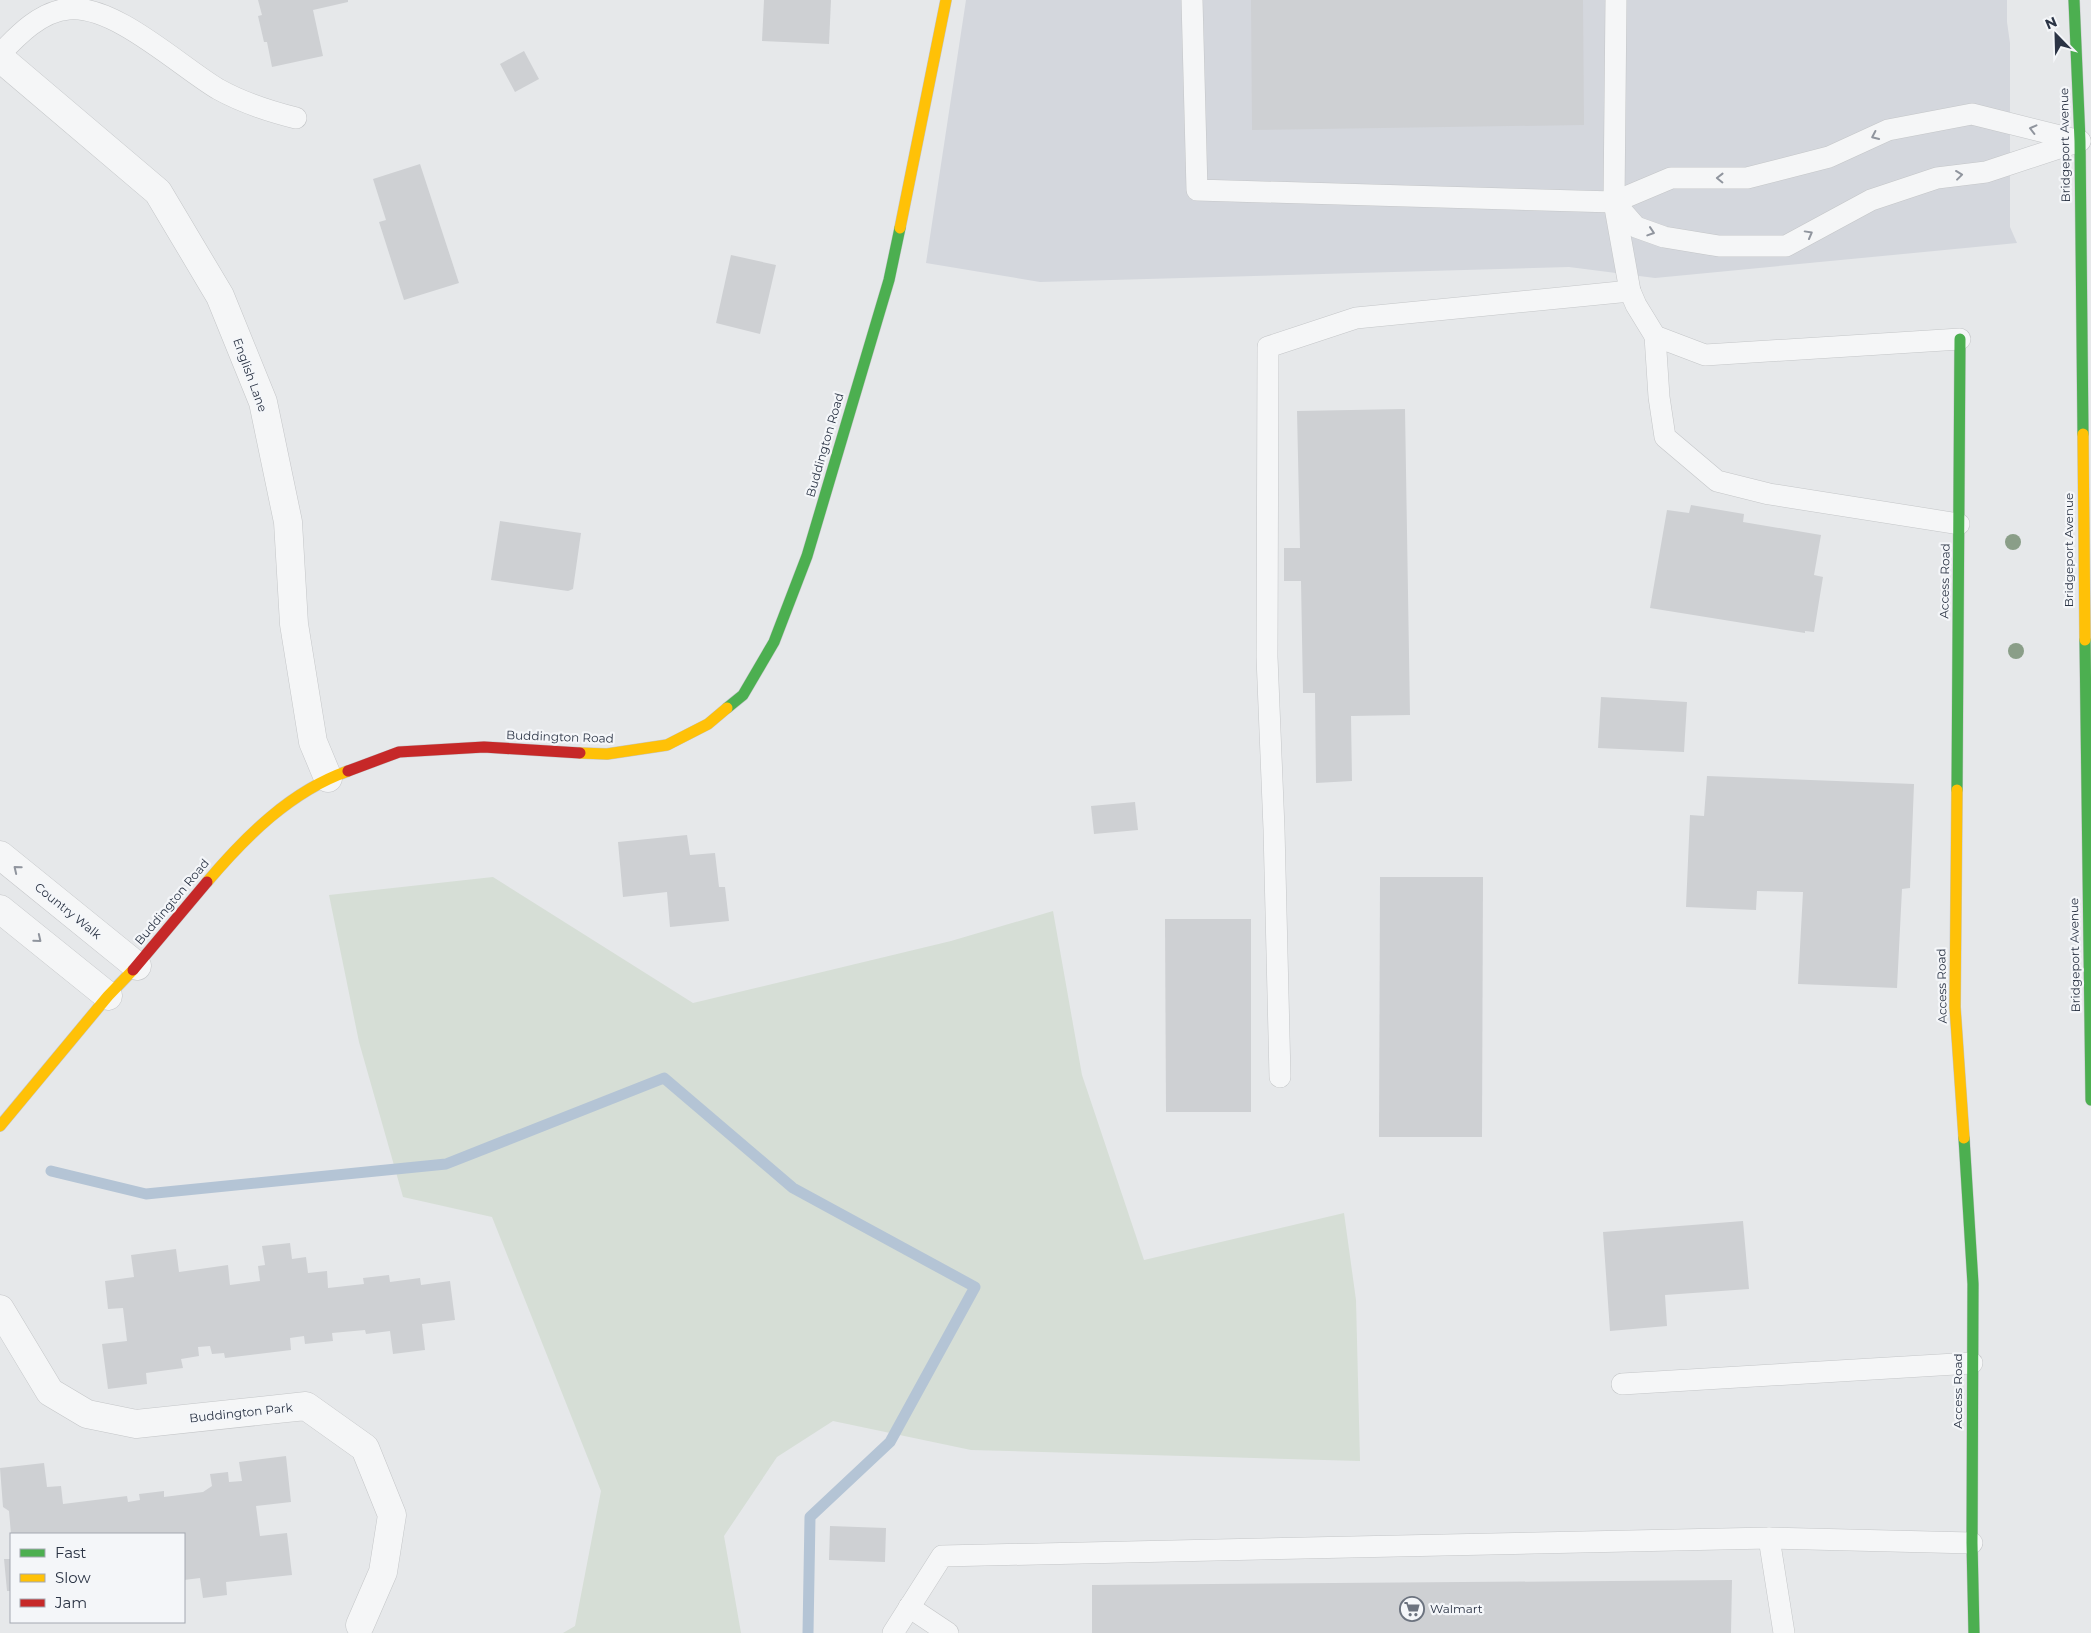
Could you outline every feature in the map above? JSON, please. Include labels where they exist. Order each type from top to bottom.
[{"type":"street","name":"Buddington Road","points":[[0,1126],[108,996],[137,966],[225,861],[283,806],[328,778],[399,752],[484,746],[544,752],[607,754],[667,745],[708,724],[743,695],[774,642],[807,556],[886,289],[946,0]]},
{"type":"street","name":"Bridgeport Avenue","points":[[2074,0],[2080,141],[2091,1100]]},
{"type":"street","name":"English Lane","points":[[0,58],[158,192],[220,296],[263,402],[288,522],[294,624],[313,742],[328,778]]},
{"type":"street","name":"Access Road","points":[[1960,339],[1954,1008],[1973,1284],[1972,1543],[1974,1633]]},
{"type":"street","name":"Country Walk","points":[[0,855],[137,966]]},
{"type":"street","points":[[0,909],[108,996]]},
{"type":"street","name":"Buddington Park","points":[[0,1309],[50,1392],[87,1414],[136,1424],[306,1406],[365,1448],[392,1515],[383,1572],[360,1625]]},
{"type":"lane","points":[[1192,0],[1197,190],[1614,202],[1671,178],[1747,178],[1829,157],[1888,130],[1972,114],[2080,141]]},
{"type":"lane","points":[[1616,0],[1614,202],[1630,291],[1636,305],[1655,336],[1659,397],[1665,437],[1716,481],[1769,494],[1959,524]]},
{"type":"lane","points":[[0,54],[22,31],[46,16],[68,9],[90,10],[116,20],[218,89],[259,109],[296,118]]},
{"type":"lane","points":[[1614,202],[1636,227],[1664,237],[1719,246],[1786,246],[1871,200],[1937,178],[1986,172],[2080,141]]},
{"type":"lane","points":[[1280,1076],[1274,828],[1267,657],[1268,347],[1356,318],[1630,291]]},
{"type":"lane","points":[[1655,336],[1705,355],[1960,339]]},
{"type":"lane","points":[[1622,1384],[1972,1363]]},
{"type":"lane","points":[[893,1633],[942,1556],[1769,1538],[1972,1543]]},
{"type":"lane","points":[[1769,1538],[1784,1633]]},
{"type":"lane","points":[[909,1607],[948,1633]]},
{"type":"shaded area","points":[[966,0],[2007,0],[2007,22],[2010,43],[2010,227],[2017,243],[1655,278],[1569,267],[1040,282],[926,263]]},
{"type":"shaded area","points":[[493,877],[693,1003],[951,941],[1053,911],[1082,1075],[1144,1260],[1344,1213],[1356,1300],[1360,1461],[971,1450],[833,1421],[777,1457],[724,1536],[741,1633],[563,1633],[575,1626],[601,1491],[492,1217],[403,1197],[359,1042],[329,895]]},
{"type":"building","points":[[258,0],[348,0],[348,2],[313,10],[323,56],[272,67],[267,42],[264,42],[258,16],[262,15]]},
{"type":"building","points":[[764,0],[831,0],[829,44],[762,41]]},
{"type":"building","points":[[1251,0],[1583,0],[1584,125],[1252,130]]},
{"type":"building","points":[[524,51],[539,79],[515,92],[500,64]]},
{"type":"building","points":[[420,164],[459,283],[404,300],[379,222],[386,220],[373,179]]},
{"type":"building","points":[[731,255],[776,265],[760,334],[716,323]]},
{"type":"building","points":[[1405,409],[1410,715],[1351,716],[1352,781],[1316,783],[1315,693],[1303,693],[1301,581],[1284,581],[1284,548],[1300,548],[1297,411]]},
{"type":"building","points":[[1691,505],[1744,514],[1743,522],[1821,535],[1814,575],[1823,577],[1814,632],[1805,631],[1805,633],[1650,608],[1667,510],[1689,513]]},
{"type":"building","points":[[500,521],[581,533],[573,589],[568,591],[491,580]]},
{"type":"building","points":[[1601,697],[1687,702],[1684,752],[1598,748]]},
{"type":"building","points":[[1707,776],[1914,784],[1910,888],[1902,889],[1897,988],[1798,984],[1803,892],[1757,891],[1756,910],[1686,907],[1690,815],[1704,816]]},
{"type":"building","points":[[1135,802],[1138,830],[1094,834],[1091,806]]},
{"type":"building","points":[[687,835],[690,855],[715,853],[719,887],[725,887],[729,921],[670,927],[667,892],[623,897],[618,842]]},
{"type":"building","points":[[1380,877],[1483,877],[1482,1137],[1379,1137]]},
{"type":"building","points":[[1165,919],[1251,919],[1251,1112],[1166,1112]]},
{"type":"building","points":[[1743,1221],[1749,1289],[1665,1295],[1667,1326],[1610,1331],[1603,1232]]},
{"type":"building","points":[[290,1243],[292,1259],[306,1257],[308,1273],[327,1271],[328,1288],[364,1284],[363,1278],[389,1275],[390,1282],[420,1278],[421,1285],[450,1281],[455,1320],[422,1324],[425,1350],[393,1354],[390,1331],[366,1334],[365,1330],[332,1333],[333,1341],[305,1344],[304,1336],[290,1338],[291,1350],[225,1358],[224,1353],[212,1354],[210,1346],[198,1347],[199,1356],[181,1359],[183,1368],[146,1373],[147,1384],[108,1389],[102,1344],[127,1341],[123,1308],[108,1309],[105,1281],[134,1277],[131,1255],[176,1249],[179,1272],[228,1265],[230,1285],[260,1281],[258,1266],[265,1265],[262,1246]]},
{"type":"building","points":[[286,1456],[291,1502],[256,1506],[260,1536],[287,1533],[292,1575],[226,1582],[227,1595],[203,1598],[200,1578],[185,1580],[185,1533],[11,1533],[9,1511],[3,1507],[0,1468],[44,1463],[47,1487],[61,1486],[63,1504],[127,1496],[128,1502],[140,1500],[139,1494],[164,1491],[164,1497],[203,1492],[212,1486],[210,1474],[228,1472],[229,1482],[242,1481],[239,1462]]},
{"type":"building","points":[[830,1526],[886,1528],[885,1562],[829,1560]]},
{"type":"building","points":[[4,1559],[10,1559],[10,1591],[7,1591]]},
{"type":"building","name":"Walmart","points":[[1732,1580],[1731,1633],[1092,1633],[1092,1585]]},
{"type":"waterway","points":[[51,1171],[146,1194],[446,1164],[664,1078],[793,1188],[975,1287],[890,1442],[810,1517],[808,1633]]},
{"type":"traffic: fast","points":[[2074,0],[2080,141],[2083,434]]},
{"type":"traffic: fast","points":[[727,708],[743,695],[774,642],[807,556],[889,280],[900,228]]},
{"type":"traffic: fast","points":[[1957,790],[1960,339]]},
{"type":"traffic: fast","points":[[2085,640],[2091,1100]]},
{"type":"traffic: fast","points":[[1964,1138],[1973,1284],[1972,1543],[1974,1633]]},
{"type":"traffic: slow","points":[[900,228],[946,0]]},
{"type":"traffic: slow","points":[[2083,434],[2085,640]]},
{"type":"traffic: slow","points":[[580,753],[607,754],[667,745],[708,724],[727,708]]},
{"type":"traffic: slow","points":[[207,882],[237,848],[271,817],[307,790],[348,771]]},
{"type":"traffic: slow","points":[[1957,790],[1955,1007],[1964,1138]]},
{"type":"traffic: slow","points":[[0,1126],[108,996],[133,970]]},
{"type":"traffic: jam","points":[[348,771],[399,752],[484,747],[580,753]]},
{"type":"traffic: jam","points":[[133,970],[207,882]]},
{"type":"place","name":"Walmart","points":[[1412,1609]]}]
